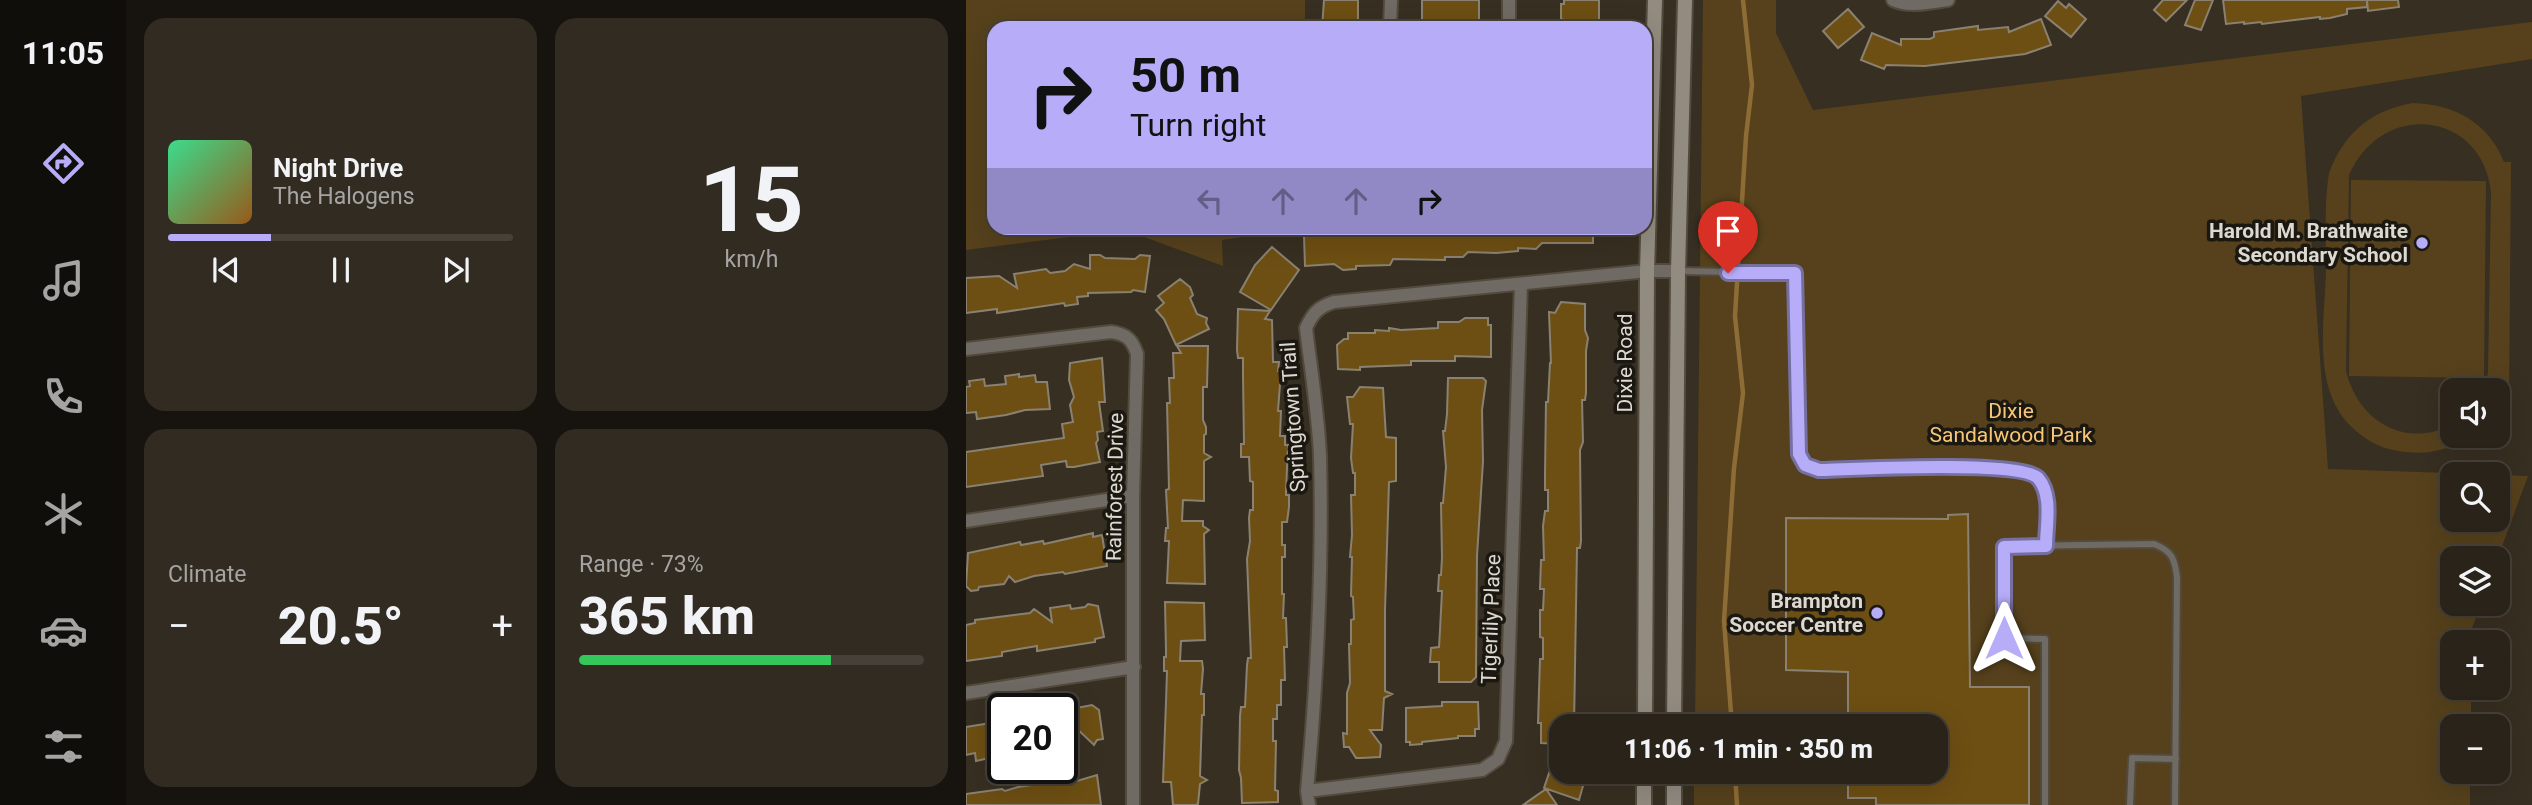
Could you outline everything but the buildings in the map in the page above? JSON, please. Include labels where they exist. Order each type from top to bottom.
[{"type":"main road","name":"Dixie Road","points":[[1652,102],[1655,0]]},
{"type":"main road","points":[[1674,714],[1678,271],[1685,0]]},
{"type":"main road","name":"Dixie Road","points":[[1645,714],[1648,235]]},
{"type":"main road","points":[[1644,784],[1644,805]]},
{"type":"main road","points":[[1674,784],[1674,805]]},
{"type":"street","points":[[1390,21],[1391,0]]},
{"type":"street","points":[[1508,21],[1509,0]]},
{"type":"street","points":[[1893,0],[1912,4],[1948,0]]},
{"type":"street","name":"Springtown Trail","points":[[1308,798],[1318,632],[1320,453],[1306,328],[1313,314],[1320,306],[1334,302],[1647,271],[1678,271]]},
{"type":"street","name":"Tigerlily Place","points":[[1308,798],[1482,769],[1498,759],[1506,741],[1521,284]]},
{"type":"street","name":"Rainforest Drive","points":[[966,349],[1111,332],[1124,334],[1133,343],[1137,354],[1133,496],[1133,805]]},
{"type":"street","points":[[966,521],[1133,496]]},
{"type":"street","points":[[966,693],[1134,667]]},
{"type":"lane","points":[[1678,271],[1795,273],[1799,454],[1805,465],[1819,470],[2003,469],[2033,474],[2047,494],[2046,546]]},
{"type":"lane","points":[[2045,805],[2045,639],[2004,638],[2004,547],[2154,544],[2168,550],[2175,560],[2175,805]]},
{"type":"lane","points":[[2130,805],[2132,758],[2176,760]]},
{"type":"green space","points":[[966,0],[1305,0],[1305,21],[987,21],[987,235],[1085,235],[966,250]]},
{"type":"green space","name":"Dixie Sandalwood Park","points":[[1703,0],[1776,0],[1776,33],[1813,110],[2532,22],[2532,59],[2301,96],[2328,469],[2440,473],[2440,532],[2507,532],[2502,546],[2440,546],[2440,616],[2477,616],[2471,630],[2440,630],[2440,700],[2471,700],[2471,714],[2440,714],[2440,784],[2470,784],[2470,805],[1694,805],[1694,784],[1948,784],[1948,714],[1695,714]]},
{"type":"green space","points":[[2428,104],[2456,112],[2479,126],[2489,136],[2504,162],[2511,162],[2509,378],[2487,378],[2491,193],[2484,166],[2471,145],[2452,131],[2430,125],[2407,126],[2385,134],[2365,150],[2349,175],[2346,371],[2361,403],[2372,416],[2385,425],[2416,434],[2440,430],[2440,448],[2447,448],[2424,452],[2404,452],[2384,447],[2356,431],[2341,415],[2332,397],[2323,356],[2329,173],[2351,135],[2372,118],[2398,106]]},
{"type":"green space","points":[[2351,180],[2486,181],[2484,378],[2349,376]]},
{"type":"green space","points":[[1139,235],[1257,235],[1222,240],[1223,266]]},
{"type":"green space","name":"Dixie Sandalwood Park","points":[[2510,475],[2528,476],[2510,525]]},
{"type":"waterway","points":[[1731,714],[1724,621],[1734,468],[1743,393],[1735,316],[1746,136],[1752,85],[1743,0]]},
{"type":"waterway","points":[[1736,784],[1737,805]]},
{"type":"place","name":"Harold M. Brathwaite Secondary School","points":[[2422,243]]},
{"type":"place","name":"Brampton Soccer Centre","points":[[1877,613]]},
{"type":"route","points":[[1728,273],[1795,273],[1799,454],[1805,465],[1819,470],[1939,467],[2003,469],[2033,474],[2040,481],[2047,494],[2046,546],[2004,547],[2004,638]]}]
